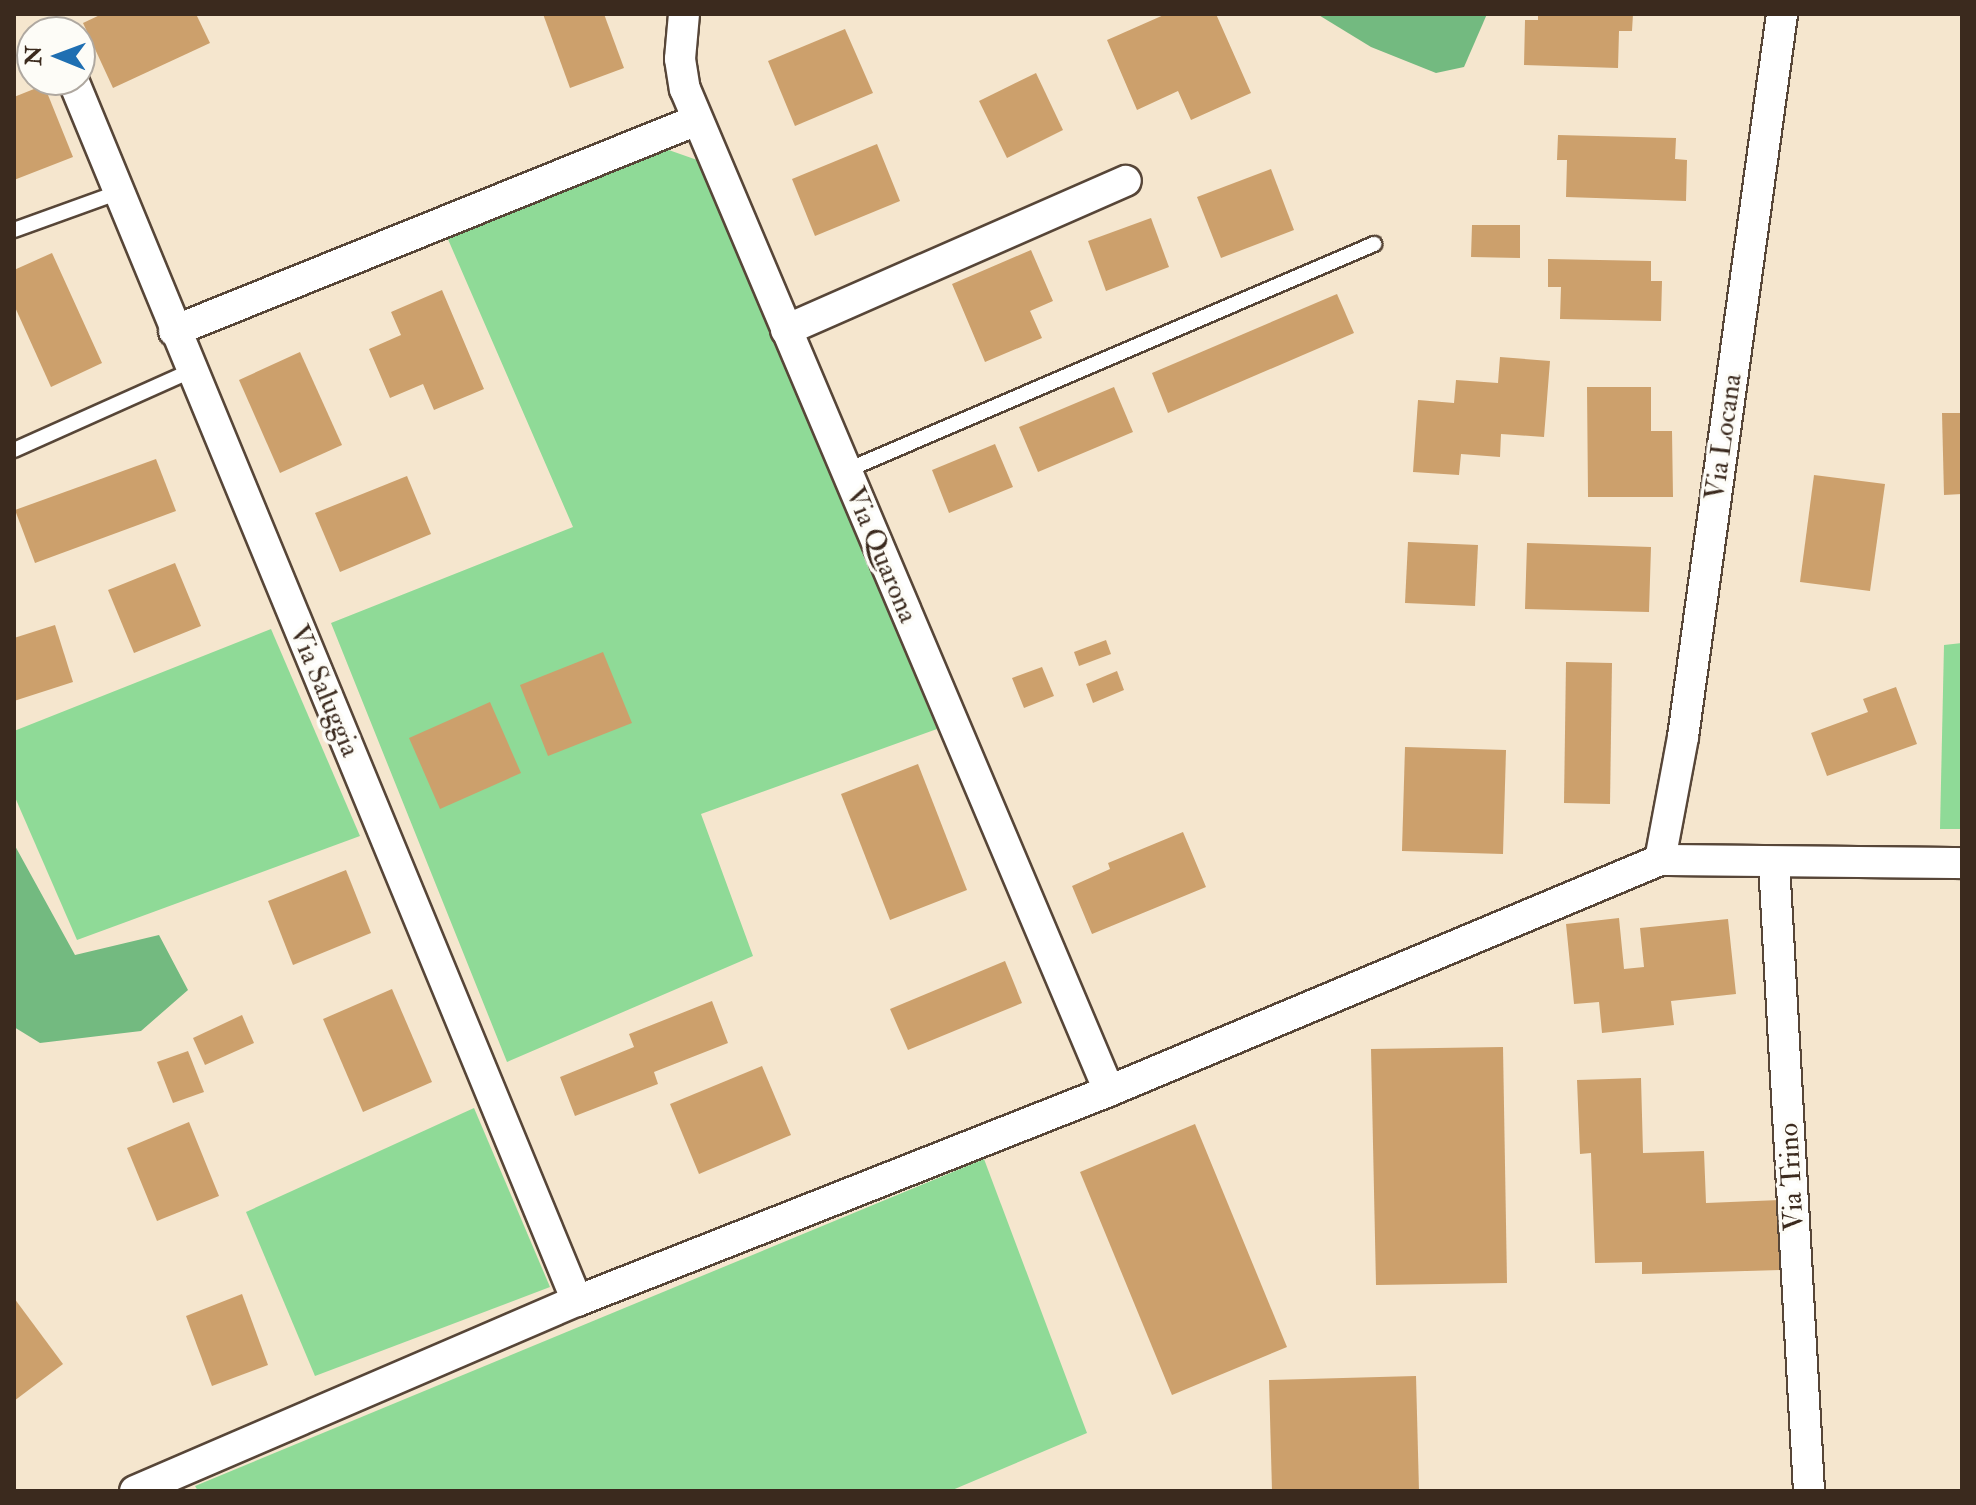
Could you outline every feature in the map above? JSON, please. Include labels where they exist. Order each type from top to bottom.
[{"type":"street","name":"Via Quarona","points":[[684,14],[682,76],[697,120],[1109,1091]]},
{"type":"street","name":"Via Locana","points":[[1660,860],[1683,737],[1782,14]]},
{"type":"street","name":"Via Saluggia","points":[[79,96],[577,1301]]},
{"type":"street","points":[[174,331],[697,120]]},
{"type":"street","points":[[786,330],[1126,181]]},
{"type":"street","points":[[135,1491],[170,1483],[577,1301],[1109,1091],[1660,860],[1962,863]]},
{"type":"street","name":"Via Trino","points":[[1774,863],[1809,1491]]},
{"type":"lane","points":[[14,230],[117,193]]},
{"type":"lane","points":[[845,471],[1374,244]]},
{"type":"lane","points":[[14,450],[191,371]]},
{"type":"green space","points":[[1317,14],[1487,14],[1464,67],[1436,73],[1371,47]]},
{"type":"green space","points":[[663,148],[700,161],[937,729],[701,814],[753,956],[507,1062],[331,623],[573,527],[447,237]]},
{"type":"green space","points":[[271,629],[360,836],[77,940],[14,795],[14,731]]},
{"type":"green space","points":[[1962,643],[1962,829],[1940,829],[1944,645]]},
{"type":"green space","points":[[14,844],[75,955],[159,935],[188,990],[141,1031],[40,1043],[14,1027]]},
{"type":"green space","points":[[474,1108],[550,1287],[315,1376],[246,1212]]},
{"type":"green space","points":[[984,1159],[1087,1433],[950,1491],[198,1491],[195,1486]]},
{"type":"building","points":[[102,14],[196,14],[210,43],[113,88],[96,51],[96,17]]},
{"type":"building","points":[[543,14],[604,14],[624,68],[570,88]]},
{"type":"building","points":[[1166,14],[1216,14],[1251,93],[1191,120],[1178,91],[1137,110],[1107,40]]},
{"type":"building","points":[[1538,14],[1633,14],[1632,31],[1619,31],[1618,68],[1524,65],[1525,20],[1538,20]]},
{"type":"building","points":[[845,29],[873,93],[795,126],[768,61]]},
{"type":"building","points":[[1036,73],[1063,130],[1007,158],[979,101]]},
{"type":"building","points":[[48,96],[73,157],[14,180],[14,97]]},
{"type":"building","points":[[1558,135],[1676,138],[1675,159],[1687,160],[1686,201],[1566,197],[1567,160],[1557,160]]},
{"type":"building","points":[[877,144],[900,201],[815,236],[792,179]]},
{"type":"building","points":[[1271,169],[1294,230],[1221,258],[1197,197]]},
{"type":"building","points":[[1151,218],[1169,267],[1106,291],[1088,241]]},
{"type":"building","points":[[1472,225],[1520,225],[1520,258],[1471,257]]},
{"type":"building","points":[[1031,250],[1053,301],[1030,311],[1042,338],[985,362],[952,284]]},
{"type":"building","points":[[52,253],[102,363],[51,387],[14,305],[14,270]]},
{"type":"building","points":[[1548,259],[1651,261],[1651,281],[1662,281],[1661,321],[1560,319],[1561,287],[1548,287]]},
{"type":"building","points":[[442,290],[484,389],[434,410],[423,384],[390,398],[369,349],[401,335],[391,312]]},
{"type":"building","points":[[1337,294],[1354,333],[1168,413],[1152,373]]},
{"type":"building","points":[[300,352],[342,445],[280,473],[239,380]]},
{"type":"building","points":[[1500,357],[1550,361],[1544,437],[1501,434],[1500,457],[1461,454],[1459,475],[1413,472],[1418,400],[1454,403],[1456,380],[1498,383]]},
{"type":"building","points":[[1114,387],[1133,432],[1038,472],[1019,427]]},
{"type":"building","points":[[1587,387],[1651,387],[1651,431],[1672,431],[1673,497],[1588,497]]},
{"type":"building","points":[[1942,413],[1962,413],[1962,494],[1944,495]]},
{"type":"building","points":[[995,444],[1013,487],[949,513],[932,470]]},
{"type":"building","points":[[156,459],[176,511],[35,563],[15,510]]},
{"type":"building","points":[[1814,475],[1885,484],[1870,591],[1800,582]]},
{"type":"building","points":[[407,476],[431,534],[340,572],[315,513]]},
{"type":"building","points":[[1408,542],[1478,545],[1475,606],[1405,603]]},
{"type":"building","points":[[1527,543],[1651,547],[1649,612],[1525,609]]},
{"type":"building","points":[[175,563],[201,626],[134,653],[108,590]]},
{"type":"building","points":[[55,625],[73,682],[14,701],[14,638]]},
{"type":"building","points":[[1106,640],[1111,654],[1079,666],[1074,652]]},
{"type":"building","points":[[603,652],[632,723],[548,756],[520,685]]},
{"type":"building","points":[[1566,662],[1612,663],[1610,804],[1564,803]]},
{"type":"building","points":[[1042,667],[1054,696],[1024,708],[1012,678]]},
{"type":"building","points":[[1117,671],[1124,690],[1093,703],[1086,684]]},
{"type":"building","points":[[1896,687],[1917,744],[1827,776],[1811,733],[1868,712],[1863,699]]},
{"type":"building","points":[[490,702],[521,773],[440,809],[409,738]]},
{"type":"building","points":[[1405,747],[1506,750],[1503,854],[1402,851]]},
{"type":"building","points":[[918,764],[967,890],[890,920],[841,794]]},
{"type":"building","points":[[1183,832],[1206,887],[1092,934],[1072,886],[1110,869],[1108,863]]},
{"type":"building","points":[[346,870],[371,933],[293,965],[268,901]]},
{"type":"building","points":[[1619,918],[1624,969],[1644,967],[1640,928],[1728,919],[1736,994],[1671,1001],[1674,1025],[1602,1033],[1599,1002],[1574,1004],[1566,924]]},
{"type":"building","points":[[1005,961],[1022,1003],[908,1050],[890,1009]]},
{"type":"building","points":[[392,989],[432,1082],[363,1112],[323,1019]]},
{"type":"building","points":[[712,1001],[728,1043],[654,1072],[658,1084],[575,1116],[560,1077],[634,1047],[629,1034]]},
{"type":"building","points":[[242,1015],[254,1043],[205,1065],[193,1038]]},
{"type":"building","points":[[1503,1047],[1507,1283],[1376,1285],[1371,1049]]},
{"type":"building","points":[[188,1051],[204,1092],[173,1103],[157,1062]]},
{"type":"building","points":[[762,1066],[791,1135],[699,1174],[670,1104]]},
{"type":"building","points":[[1641,1078],[1643,1153],[1704,1151],[1706,1203],[1782,1200],[1784,1270],[1642,1274],[1642,1262],[1595,1263],[1591,1153],[1580,1154],[1577,1080]]},
{"type":"building","points":[[189,1122],[219,1196],[157,1221],[127,1148]]},
{"type":"building","points":[[1195,1124],[1287,1347],[1172,1395],[1080,1172]]},
{"type":"building","points":[[242,1294],[268,1365],[212,1386],[186,1316]]},
{"type":"building","points":[[14,1298],[63,1364],[14,1401]]},
{"type":"building","points":[[1416,1376],[1419,1491],[1272,1491],[1269,1380]]}]
